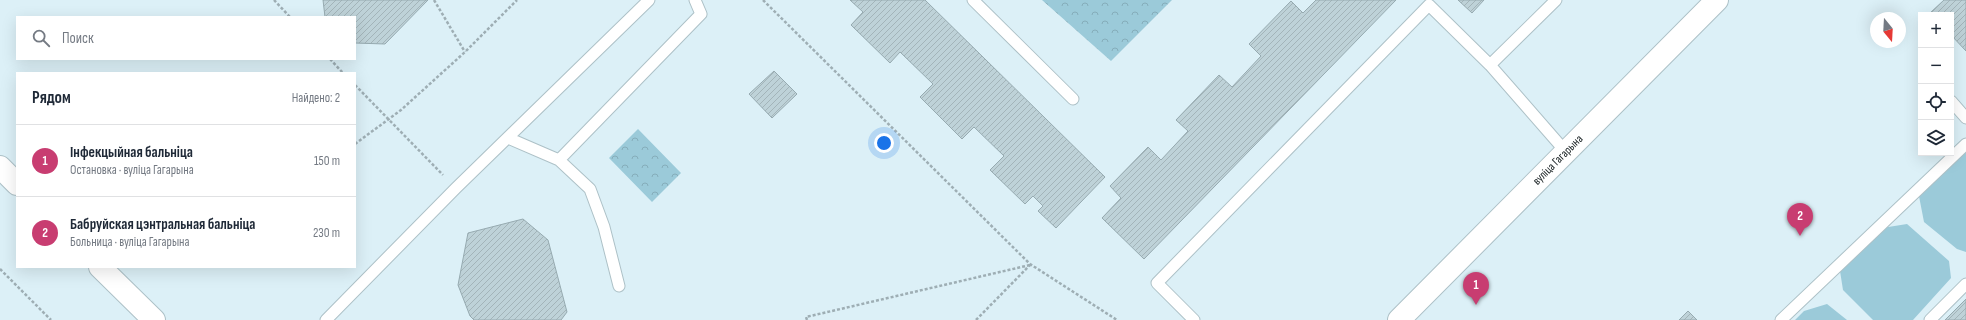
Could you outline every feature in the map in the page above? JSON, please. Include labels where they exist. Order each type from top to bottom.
[{"type":"main road","name":"вуліца Гагарына","points":[[1400,320],[1716,0]]},
{"type":"main road","points":[[101,268],[154,320]]},
{"type":"lane","points":[[326,320],[456,188],[649,0]]},
{"type":"lane","points":[[559,160],[701,14],[696,0]]},
{"type":"lane","points":[[973,0],[1073,99]]},
{"type":"lane","points":[[1490,65],[1556,0]]},
{"type":"lane","points":[[1194,320],[1157,283],[1429,5],[1490,65],[1566,152]]},
{"type":"lane","points":[[1954,104],[1966,118]]},
{"type":"lane","points":[[508,138],[559,160],[590,189],[604,227],[619,286]]},
{"type":"lane","points":[[1781,320],[1966,144]]},
{"type":"lane","points":[[1930,320],[1966,284]]},
{"type":"path","points":[[274,0],[289,16]]},
{"type":"path","points":[[434,0],[465,52]]},
{"type":"path","points":[[356,143],[401,110],[465,52],[517,0]]},
{"type":"path","points":[[763,0],[1030,264],[1117,320]]},
{"type":"path","points":[[331,60],[342,72]]},
{"type":"path","points":[[356,86],[456,188]]},
{"type":"path","points":[[807,320],[806,317],[1030,264]]},
{"type":"path","points":[[976,320],[1030,264]]},
{"type":"path","points":[[0,269],[51,320]]},
{"type":"green space","points":[[1042,0],[1172,0],[1111,61]]},
{"type":"green space","points":[[638,129],[681,173],[652,202],[609,158]]},
{"type":"green space","points":[[1966,146],[1966,252],[1957,249],[1924,222],[1918,191]]},
{"type":"green space","points":[[1907,224],[1949,261],[1951,278],[1913,320],[1873,320],[1843,290],[1840,271],[1882,228]]},
{"type":"green space","points":[[1827,304],[1847,320],[1795,320],[1804,311]]},
{"type":"building","points":[[323,0],[428,0],[385,44],[356,43],[356,16],[325,16]]},
{"type":"building","points":[[850,0],[925,0],[1105,177],[1056,228],[1038,211],[1043,206],[1033,196],[1025,204],[990,170],[1004,156],[974,127],[962,139],[920,97],[933,84],[900,52],[890,63],[851,25],[863,12]]},
{"type":"building","points":[[1316,0],[1396,0],[1144,259],[1102,218],[1121,198],[1110,186],[1148,147],[1161,160],[1188,131],[1176,120],[1219,75],[1232,87],[1261,56],[1249,44],[1291,1],[1303,13]]},
{"type":"building","points":[[1458,0],[1484,0],[1472,13]]},
{"type":"building","points":[[1944,0],[1966,0],[1966,51],[1954,38],[1954,12],[1931,12]]},
{"type":"building","points":[[774,71],[797,94],[772,118],[749,94]]},
{"type":"building","points":[[523,219],[548,240],[567,312],[561,320],[474,320],[470,316],[458,285],[468,233]]},
{"type":"building","points":[[1966,299],[1966,320],[1945,320]]},
{"type":"building","points":[[1688,311],[1697,320],[1679,320]]},
{"type":"place","name":"Бабруйская цэнтральная бальніца","points":[[1800,236]]},
{"type":"place","name":"Інфекцыйная бальніца","points":[[1476,305]]}]
